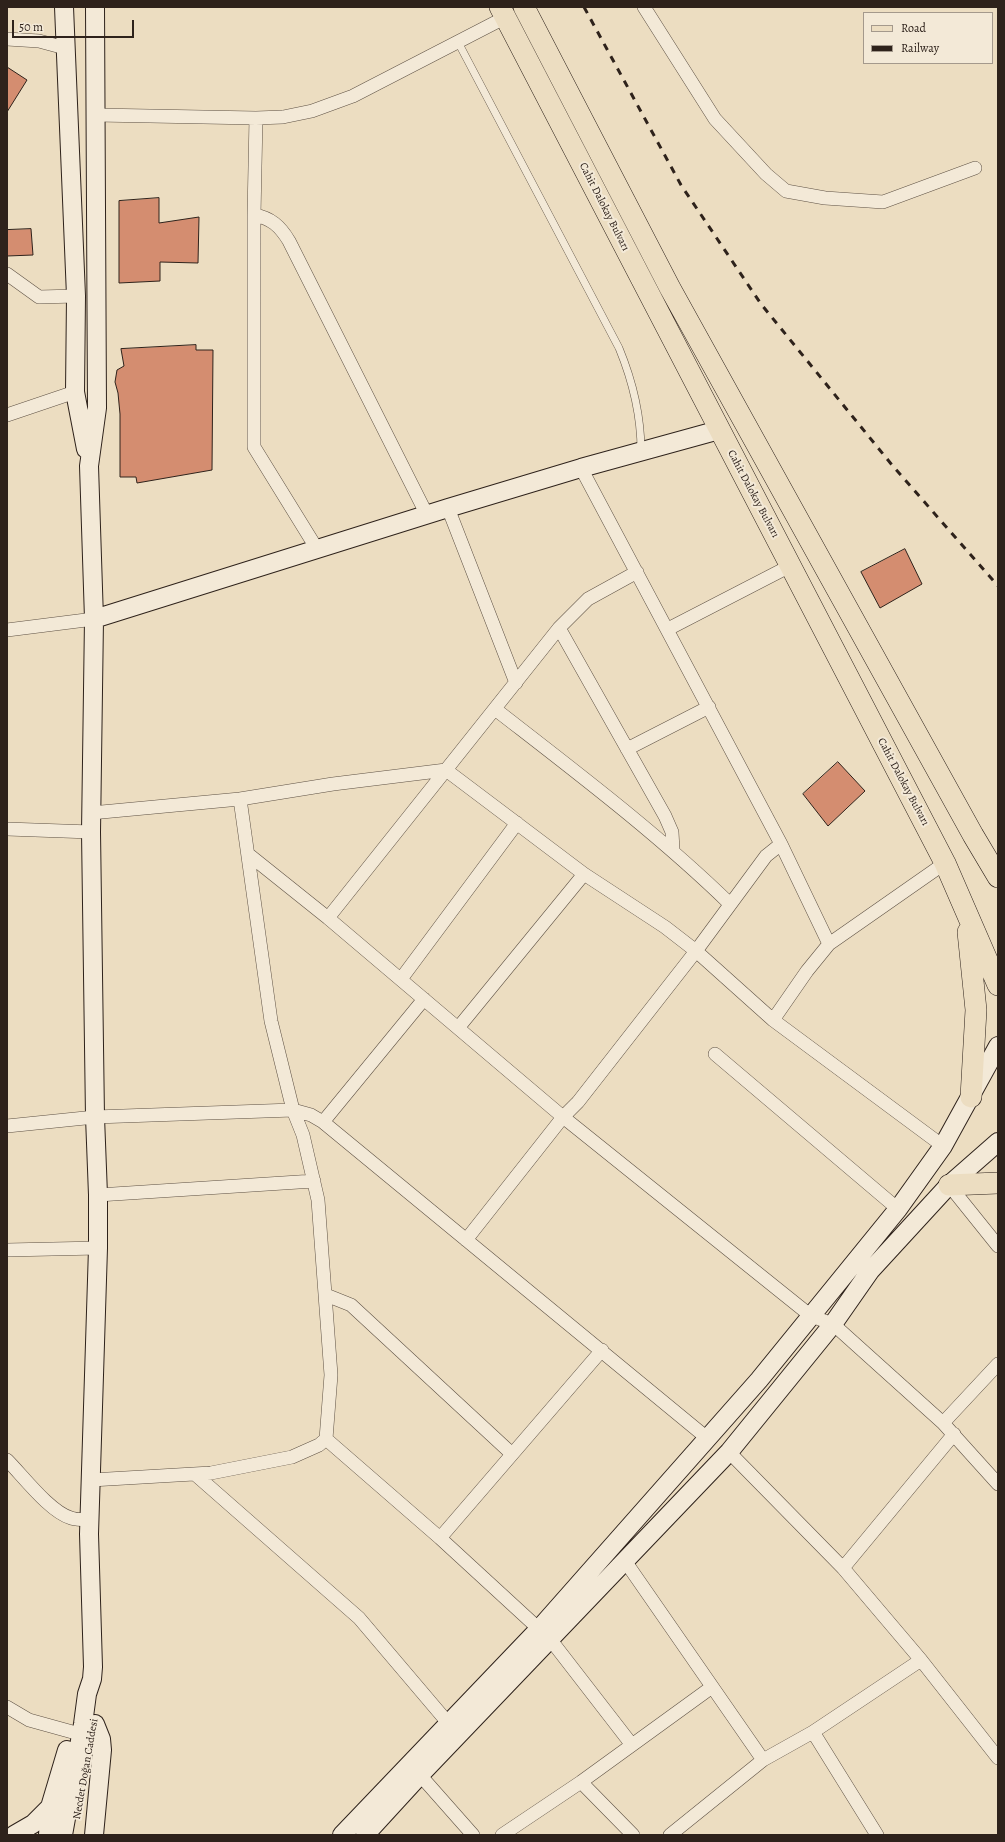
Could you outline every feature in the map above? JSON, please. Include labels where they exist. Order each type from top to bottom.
[{"type":"main road","name":"Cahit Dalokay Bulvarı","points":[[524,7],[670,288],[973,835],[998,876]]},
{"type":"main road","name":"Cahit Dalokay Bulvarı","points":[[503,12],[945,863],[998,985]]},
{"type":"main road","points":[[973,835],[998,849]]},
{"type":"main road","points":[[966,913],[976,1010],[971,1097]]},
{"type":"main road","points":[[949,1185],[998,1184]]},
{"type":"street","points":[[64,7],[76,296],[75,392],[90,466]]},
{"type":"street","points":[[63,1835],[85,1727],[87,1694],[92,1679],[89,1520],[98,1248],[90,832],[94,619],[90,466],[97,408],[97,115],[95,7]]},
{"type":"street","points":[[644,7],[715,119],[766,174],[786,191],[825,198],[883,202],[974,168]]},
{"type":"street","points":[[97,115],[256,118],[282,117],[312,112],[353,96],[458,42],[503,12]]},
{"type":"street","points":[[7,39],[39,42],[65,48]]},
{"type":"street","points":[[256,118],[254,215],[254,447],[316,549]]},
{"type":"street","points":[[254,215],[272,221],[281,228],[289,241],[427,515]]},
{"type":"street","points":[[7,274],[39,297],[76,296]]},
{"type":"street","points":[[7,414],[75,392]]},
{"type":"street","points":[[7,630],[94,619],[448,508],[581,468],[719,430]]},
{"type":"street","points":[[581,468],[709,707],[780,844],[829,944]]},
{"type":"street","points":[[448,508],[516,683]]},
{"type":"street","points":[[668,629],[790,566]]},
{"type":"street","points":[[328,918],[516,683],[558,628],[588,599],[637,572]]},
{"type":"street","points":[[558,628],[669,824],[674,839],[673,850]]},
{"type":"street","points":[[627,749],[709,707]]},
{"type":"street","points":[[495,709],[625,810],[673,850],[730,904]]},
{"type":"street","points":[[91,813],[240,799],[333,784],[446,770],[584,874],[665,927],[696,951],[773,1020],[943,1146]]},
{"type":"street","points":[[90,1480],[211,1473],[292,1457],[319,1445],[326,1439],[332,1376],[318,1200],[303,1135],[293,1110],[271,1021],[240,799]]},
{"type":"street","points":[[401,979],[516,823]]},
{"type":"street","points":[[7,829],[90,832]]},
{"type":"street","points":[[466,1240],[564,1117],[578,1102],[696,951],[766,856],[780,844]]},
{"type":"street","points":[[248,854],[328,918],[564,1117],[811,1316],[833,1324],[943,1423],[998,1484]]},
{"type":"street","points":[[773,1020],[807,970],[829,944],[945,863]]},
{"type":"street","points":[[458,1028],[584,874]]},
{"type":"street","points":[[324,1122],[424,999]]},
{"type":"street","points":[[365,1835],[544,1634],[707,1438],[759,1380],[898,1209],[943,1146],[998,1046]]},
{"type":"street","points":[[715,1054],[898,1209]]},
{"type":"street","points":[[7,1126],[95,1117],[293,1110],[311,1115],[324,1122],[707,1438]]},
{"type":"street","points":[[342,1835],[449,1724],[544,1634],[625,1561],[729,1452],[833,1324],[870,1271],[949,1185],[998,1142]]},
{"type":"street","points":[[98,1195],[314,1181]]},
{"type":"street","points":[[949,1185],[998,1246]]},
{"type":"street","points":[[7,1250],[98,1248]]},
{"type":"street","points":[[326,1295],[351,1306],[512,1454]]},
{"type":"street","points":[[440,1538],[602,1350]]},
{"type":"street","points":[[943,1423],[998,1364]]},
{"type":"street","points":[[843,1568],[954,1434]]},
{"type":"street","points":[[326,1439],[440,1538],[544,1634],[632,1745]]},
{"type":"street","points":[[729,1452],[843,1568],[996,1750]]},
{"type":"street","points":[[7,1460],[52,1507],[63,1515],[72,1519],[89,1520]]},
{"type":"street","points":[[196,1475],[359,1618],[449,1724]]},
{"type":"street","points":[[625,1561],[763,1760]]},
{"type":"street","points":[[670,1835],[763,1760],[813,1732],[921,1660]]},
{"type":"street","points":[[502,1835],[581,1782],[712,1687]]},
{"type":"street","points":[[7,1707],[29,1720],[85,1727],[101,1739],[102,1750],[94,1835]]},
{"type":"street","points":[[48,1835],[50,1808],[68,1749],[85,1727]]},
{"type":"street","name":"Necdet Doğan Caddesi","points":[[74,1835],[80,1793],[85,1727]]},
{"type":"street","points":[[813,1732],[874,1834]]},
{"type":"street","points":[[380,1835],[414,1796],[420,1775]]},
{"type":"street","points":[[420,1775],[473,1835]]},
{"type":"street","points":[[581,1782],[633,1835]]},
{"type":"street","points":[[14,1835],[33,1824],[50,1808]]},
{"type":"lane","points":[[458,42],[619,348],[633,384],[637,403],[641,451]]},
{"type":"building","points":[[7,67],[27,80],[7,112]]},
{"type":"building","points":[[159,198],[159,223],[199,217],[198,263],[160,262],[160,281],[119,283],[119,201]]},
{"type":"building","points":[[31,229],[33,255],[7,256],[7,230]]},
{"type":"building","points":[[196,345],[196,350],[213,350],[212,470],[137,483],[136,477],[120,477],[120,414],[118,393],[115,382],[117,370],[124,366],[121,349]]},
{"type":"building","points":[[905,549],[922,584],[880,608],[861,572]]},
{"type":"building","points":[[838,762],[865,791],[828,826],[803,794]]},
{"type":"railway","points":[[584,7],[681,185],[761,304],[892,465],[998,586]]}]
